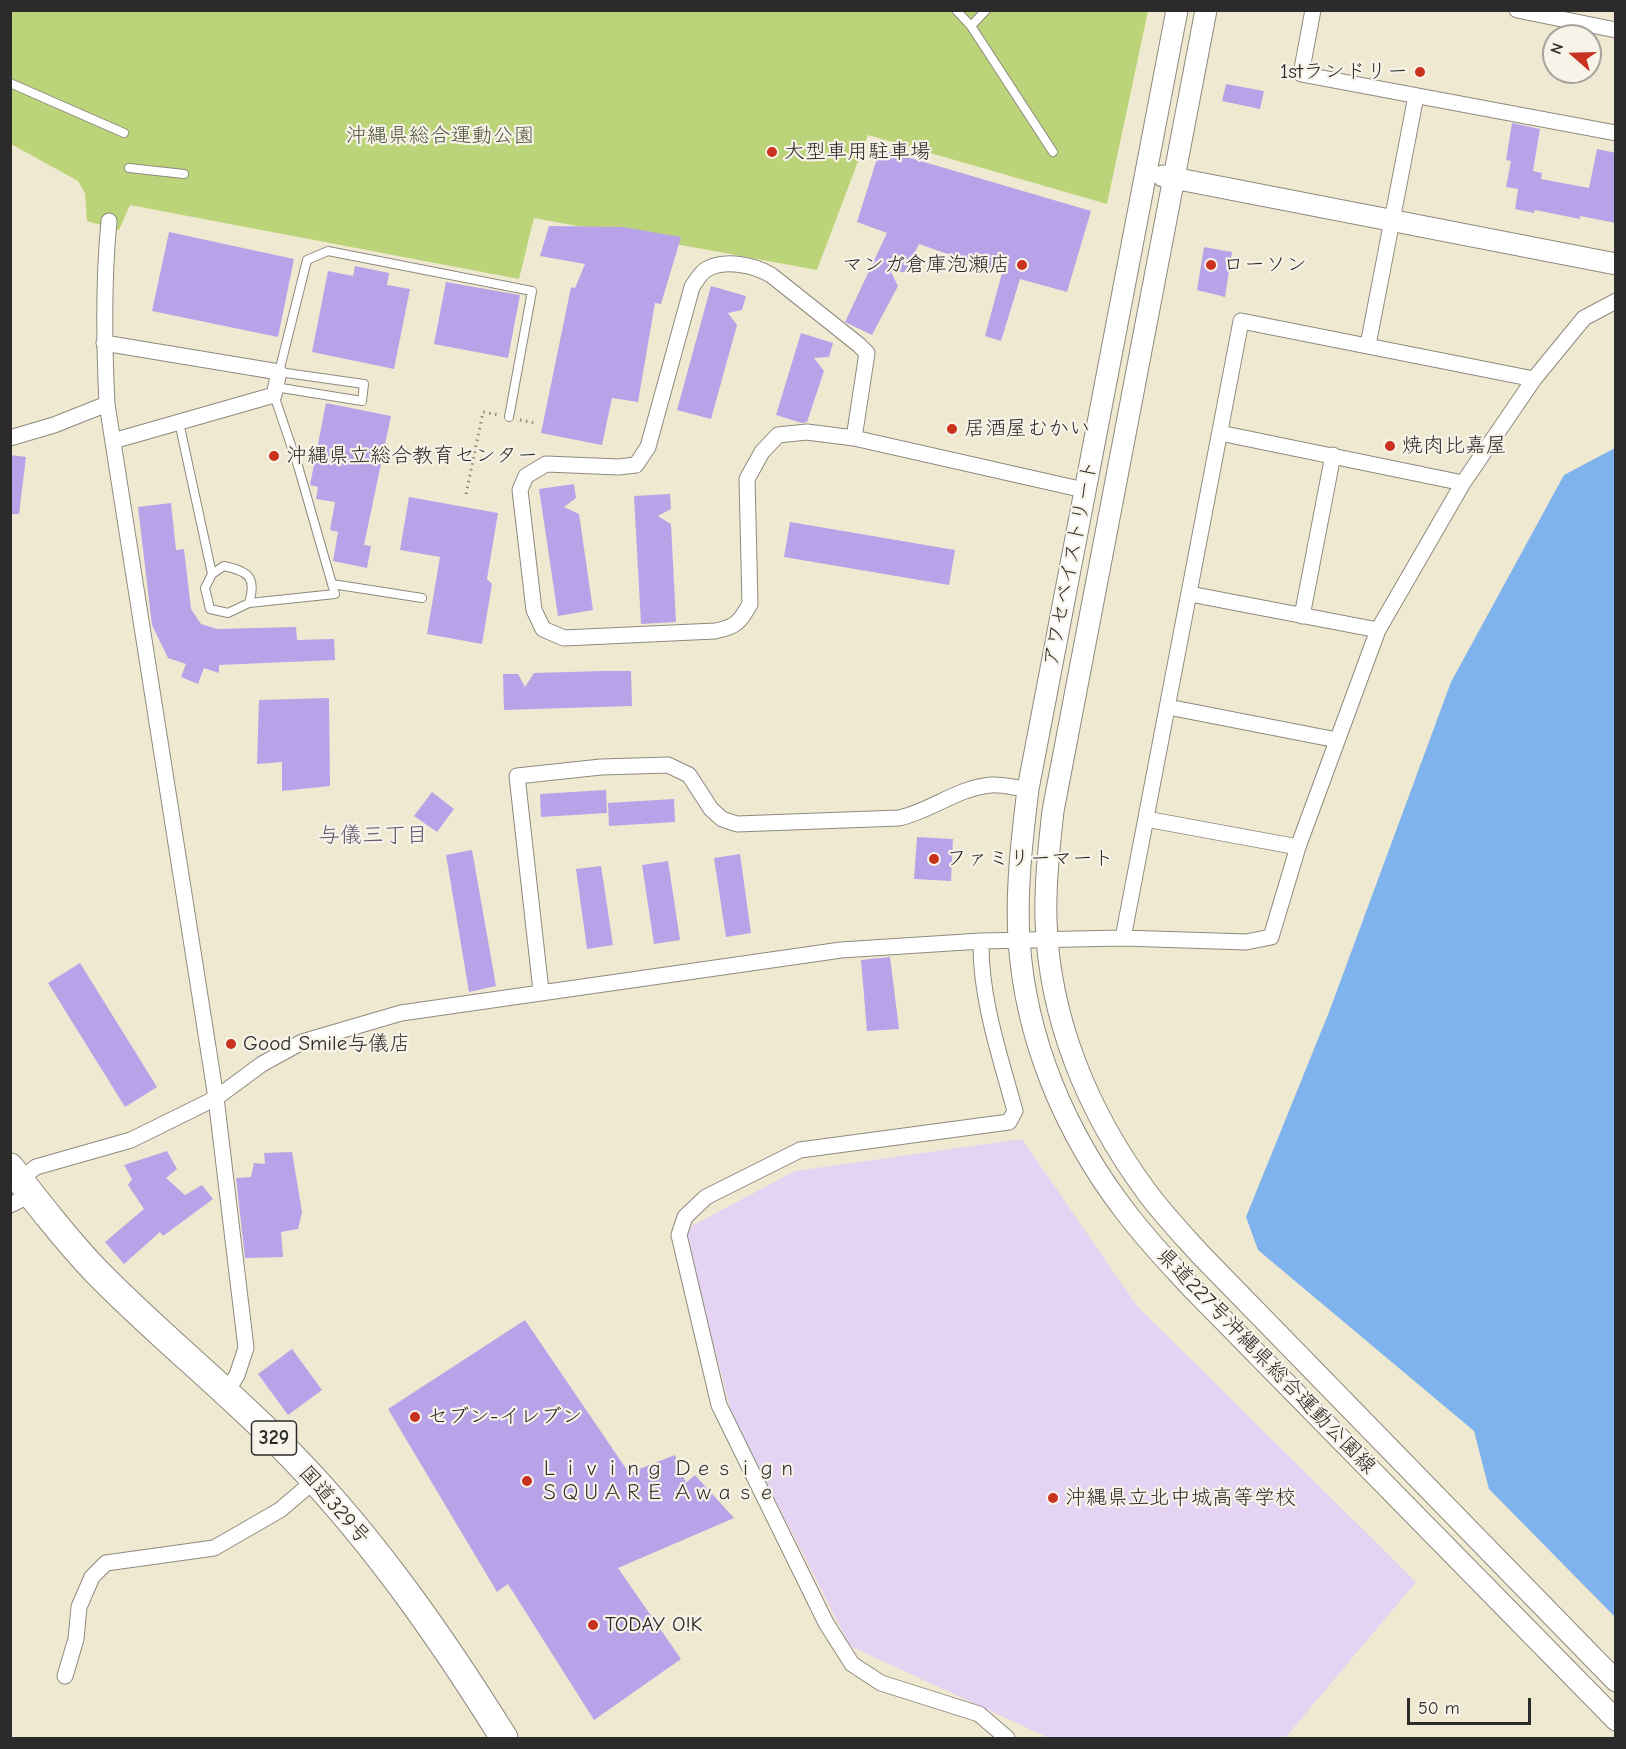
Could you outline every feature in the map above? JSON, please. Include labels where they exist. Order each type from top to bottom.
[{"type":"highway","name":"国道329号","points":[[18,1187],[94,1268],[276,1440],[314,1481],[419,1608],[504,1738]]},
{"type":"main road","name":"アワセベイストリート","points":[[1019,940],[1021,848],[1028,789],[1177,10]]},
{"type":"main road","name":"アワセベイストリート","points":[[1047,940],[1047,876],[1053,811],[1206,10]]},
{"type":"main road","points":[[1147,173],[1616,264]]},
{"type":"main road","name":"県道227号沖縄県総合運動公園線","points":[[1019,940],[1028,1008],[1049,1075],[1073,1131],[1124,1210],[1191,1287],[1616,1720]]},
{"type":"main road","name":"県道227号沖縄県総合運動公園線","points":[[1047,940],[1055,998],[1081,1079],[1110,1137],[1146,1192],[1200,1254],[1616,1681]]},
{"type":"street","points":[[1313,10],[1301,74],[1616,133]]},
{"type":"street","points":[[1526,11],[1616,30]]},
{"type":"street","points":[[1368,345],[1416,96]]},
{"type":"street","points":[[109,221],[104,268],[107,404],[216,1098],[246,1348],[237,1375],[226,1393]]},
{"type":"street","points":[[854,438],[867,353],[771,275],[759,268],[725,263],[706,269],[692,287],[648,447],[636,465],[619,467],[546,464],[526,476],[520,490],[534,610],[543,629],[564,638],[731,628],[744,616],[750,604],[747,479],[762,452],[778,435],[807,432],[854,438],[1084,490]]},
{"type":"street","points":[[18,1187],[36,1167],[131,1140],[216,1098],[262,1064],[302,1042],[401,1013],[541,991],[841,950],[981,941],[1123,938],[1246,942],[1270,937],[1298,848],[1378,630],[1463,483],[1534,379],[1584,318],[1616,302]]},
{"type":"street","points":[[1123,938],[1241,321],[1534,379]]},
{"type":"street","points":[[104,343],[276,385]]},
{"type":"street","points":[[113,441],[179,422],[276,385]]},
{"type":"street","points":[[10,438],[54,425],[107,404]]},
{"type":"street","points":[[1220,433],[1463,483]]},
{"type":"street","points":[[1302,616],[1333,455]]},
{"type":"street","points":[[1190,594],[1378,630]]},
{"type":"street","points":[[1168,707],[1337,740]]},
{"type":"street","points":[[541,991],[517,776],[601,767],[668,765],[689,775],[711,809],[722,819],[737,824],[899,818],[915,814],[951,796],[991,785],[1028,789]]},
{"type":"street","points":[[1146,819],[1298,848]]},
{"type":"street","points":[[981,941],[981,957],[991,1021],[1015,1111],[1009,1122],[800,1150],[706,1197],[685,1217],[679,1235],[719,1405],[826,1623],[852,1664],[881,1683],[979,1714],[1007,1738]]},
{"type":"street","points":[[64,1676],[76,1639],[79,1606],[92,1577],[106,1563],[214,1548],[280,1510],[314,1481]]},
{"type":"lane","points":[[956,10],[970,26],[1053,152]]},
{"type":"lane","points":[[970,26],[986,10]]},
{"type":"lane","points":[[10,83],[124,133]]},
{"type":"lane","points":[[129,168],[184,174]]},
{"type":"lane","points":[[249,603],[253,590],[250,578],[241,569],[224,566],[212,574],[205,588],[210,609],[228,613],[249,603],[335,594],[276,385],[307,260],[328,251],[532,291],[508,417]]},
{"type":"lane","points":[[364,384],[362,401],[276,385],[364,384]]},
{"type":"lane","points":[[179,422],[212,574]]},
{"type":"lane","points":[[332,584],[422,598]]},
{"type":"path","points":[[466,494],[483,412],[536,423]]},
{"type":"shaded area","name":"沖縄県立北中城高等学校","points":[[1022,1139],[1137,1306],[1416,1582],[1285,1738],[1049,1738],[850,1646],[732,1415],[684,1230],[795,1171]]},
{"type":"green space","name":"沖縄県総合運動公園","points":[[10,11],[1148,11],[1107,204],[868,135],[817,270],[534,218],[519,279],[130,205],[119,230],[87,221],[85,193],[78,181],[11,144]]},
{"type":"water","points":[[1615,448],[1615,1617],[1489,1489],[1474,1431],[1258,1250],[1246,1217],[1329,1012],[1451,682],[1564,475]]},
{"type":"building","points":[[1226,84],[1264,91],[1260,109],[1222,101]]},
{"type":"building","points":[[1512,123],[1540,129],[1533,171],[1542,173],[1541,179],[1589,188],[1597,149],[1616,153],[1616,223],[1580,216],[1580,219],[1535,210],[1534,213],[1515,209],[1518,189],[1506,187],[1511,161],[1506,160]]},
{"type":"building","points":[[880,149],[1091,211],[1067,292],[1020,279],[1001,341],[985,336],[1002,273],[919,244],[905,272],[891,272],[898,286],[872,335],[845,322],[887,233],[857,222]]},
{"type":"building","points":[[549,226],[623,227],[681,237],[661,304],[655,303],[638,402],[612,398],[602,445],[541,433],[571,287],[575,288],[585,264],[540,256]]},
{"type":"building","points":[[169,232],[294,259],[278,337],[152,311]]},
{"type":"building","points":[[1204,247],[1232,252],[1225,297],[1197,290]]},
{"type":"building","points":[[355,266],[389,273],[387,285],[410,289],[394,369],[312,352],[328,271],[353,276]]},
{"type":"building","points":[[446,282],[520,295],[508,358],[434,344]]},
{"type":"building","points":[[711,286],[746,296],[742,310],[728,313],[737,325],[711,419],[677,410]]},
{"type":"building","points":[[801,333],[833,343],[829,357],[814,358],[824,371],[807,422],[802,423],[776,415]]},
{"type":"building","points":[[326,403],[391,416],[364,545],[371,546],[367,568],[333,561],[338,532],[330,530],[335,502],[316,499],[318,487],[310,485]]},
{"type":"building","points":[[10,455],[26,457],[19,514],[10,514]]},
{"type":"building","points":[[574,484],[576,498],[564,507],[579,514],[593,610],[558,616],[539,489]]},
{"type":"building","points":[[670,494],[671,509],[658,516],[671,524],[676,622],[641,624],[634,496]]},
{"type":"building","points":[[409,497],[498,513],[487,579],[492,584],[482,644],[427,634],[440,557],[400,550]]},
{"type":"building","points":[[171,503],[176,550],[184,549],[191,609],[201,624],[217,629],[296,627],[297,640],[334,639],[335,660],[219,665],[219,673],[204,668],[198,684],[181,677],[186,664],[168,658],[152,625],[138,507]]},
{"type":"building","points":[[790,522],[955,550],[949,585],[784,557]]},
{"type":"building","points":[[631,671],[632,706],[504,710],[503,674],[518,674],[525,687],[534,673]]},
{"type":"building","points":[[329,698],[330,786],[282,791],[282,762],[257,764],[259,700]]},
{"type":"building","points":[[606,790],[607,813],[541,817],[540,794]]},
{"type":"building","points":[[432,792],[454,809],[437,832],[414,816]]},
{"type":"building","points":[[674,799],[675,822],[609,826],[608,803]]},
{"type":"building","name":"ファミリーマート","points":[[917,837],[953,839],[951,881],[914,879]]},
{"type":"building","points":[[472,850],[496,986],[469,992],[446,855]]},
{"type":"building","points":[[740,854],[751,933],[726,937],[714,858]]},
{"type":"building","points":[[668,861],[680,940],[654,944],[642,865]]},
{"type":"building","points":[[601,866],[613,945],[587,949],[576,869]]},
{"type":"building","points":[[890,957],[899,1029],[867,1031],[861,960]]},
{"type":"building","points":[[80,963],[157,1087],[125,1107],[48,983]]},
{"type":"building","points":[[167,1151],[177,1169],[166,1178],[185,1195],[202,1185],[213,1199],[163,1236],[160,1232],[124,1264],[105,1242],[144,1209],[128,1185],[132,1179],[124,1165]]},
{"type":"building","points":[[292,1152],[302,1212],[298,1229],[281,1232],[283,1257],[245,1258],[236,1178],[251,1177],[254,1163],[265,1164],[264,1153]]},
{"type":"building","points":[[525,1320],[629,1473],[675,1455],[686,1483],[695,1475],[734,1518],[618,1568],[681,1659],[594,1720],[508,1584],[497,1592],[388,1409]]},
{"type":"building","points":[[292,1349],[322,1390],[288,1415],[258,1374]]},
{"type":"place","name":"1stランドリー","points":[[1420,72]]},
{"type":"place","name":"大型車用駐車場","points":[[772,152]]},
{"type":"place","name":"マンガ倉庫泡瀬店","points":[[1022,265]]},
{"type":"place","name":"ローソン","points":[[1211,265]]},
{"type":"place","name":"居酒屋むかい","points":[[952,429]]},
{"type":"place","name":"焼肉比嘉屋","points":[[1390,446]]},
{"type":"place","name":"沖縄県立総合教育センター","points":[[274,456]]},
{"type":"place","name":"ファミリーマート","points":[[934,859]]},
{"type":"place","name":"Good Smile与儀店","points":[[231,1044]]},
{"type":"place","name":"セブン-イレブン","points":[[415,1417]]},
{"type":"place","name":"Ｌｉｖｉｎｇ Ｄｅｓｉｇｎ ＳＱＵＡＲＥ Ａｗａｓｅ","points":[[527,1481]]},
{"type":"place","name":"沖縄県立北中城高等学校","points":[[1053,1498]]},
{"type":"place","name":"TODAY O!K","points":[[593,1625]]},
{"type":"district","name":"与儀三丁目","points":[[373,836]]}]
